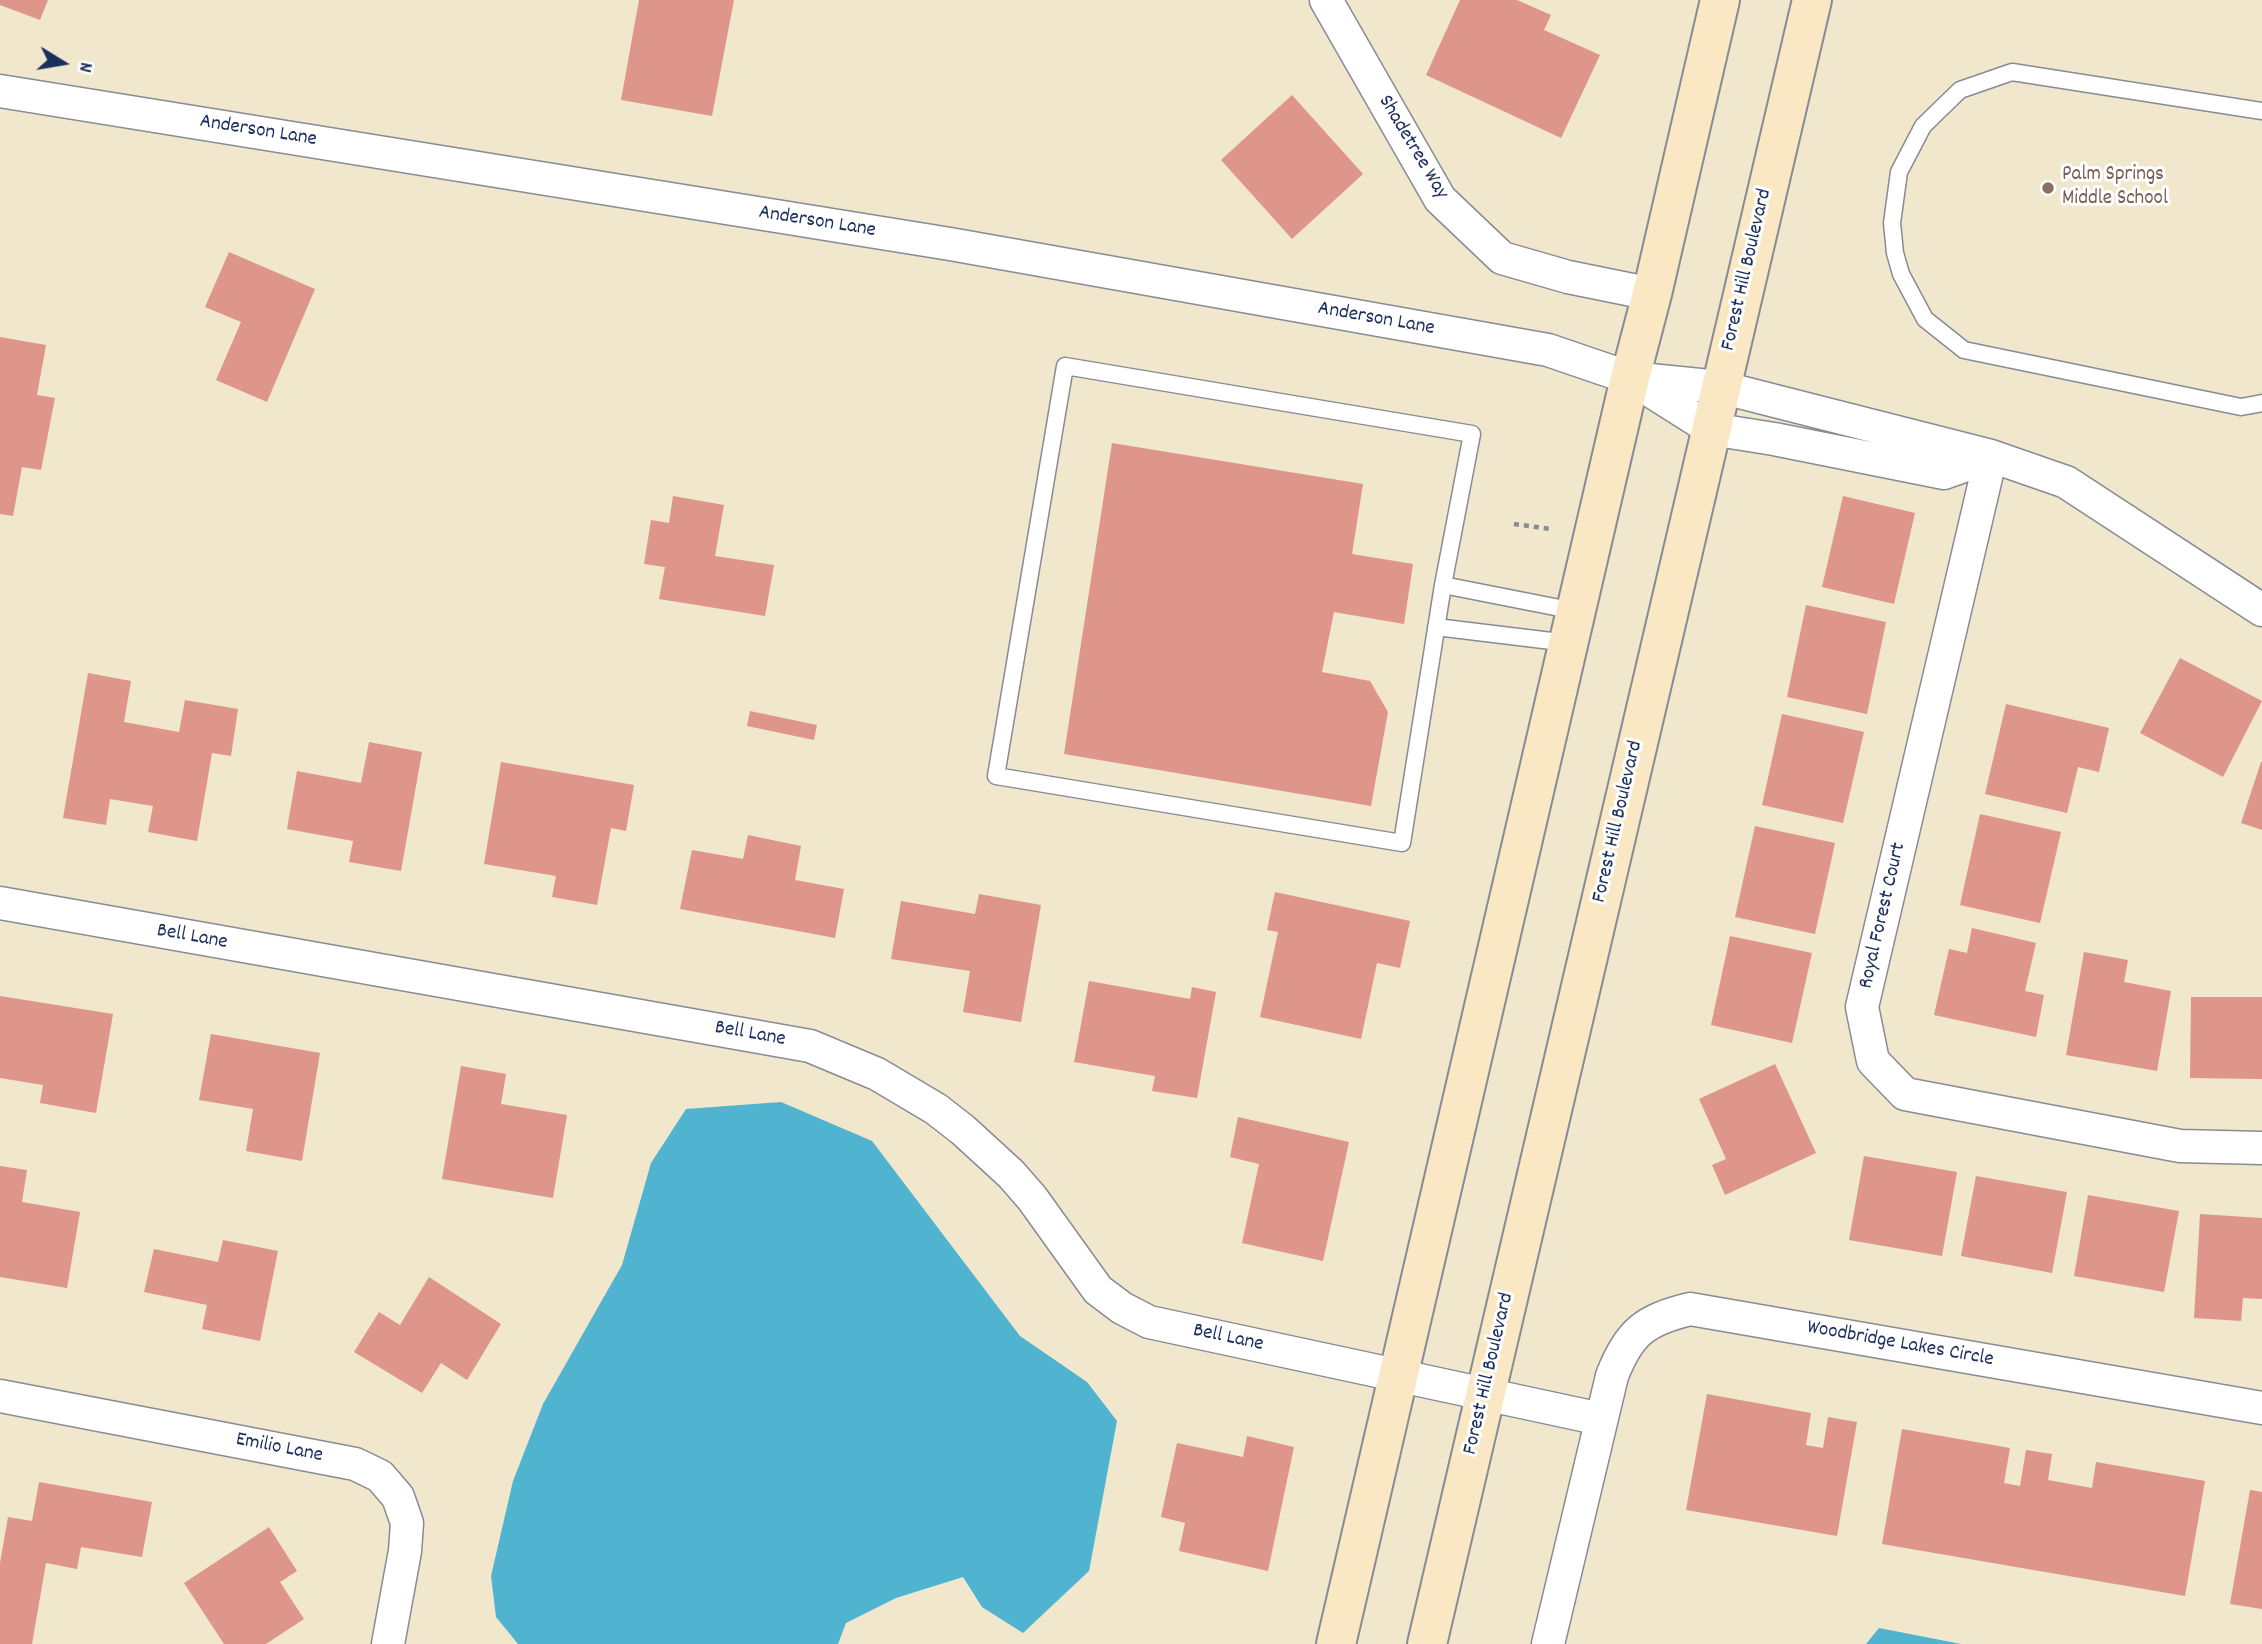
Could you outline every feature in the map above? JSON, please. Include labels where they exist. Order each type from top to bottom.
[{"type":"main road","points":[[1336,1644],[1720,0]]},
{"type":"main road","name":"Forest Hill Boulevard","points":[[1427,1644],[1812,0]]},
{"type":"street","name":"Shadetree Way","points":[[1329,2],[1440,199],[1502,258],[1568,277],[1652,294]]},
{"type":"street","name":"Anderson Lane","points":[[0,91],[950,244],[1548,350],[1630,378]]},
{"type":"street","points":[[1630,378],[1720,387],[1991,456],[2066,482],[2262,610]]},
{"type":"street","points":[[1630,378],[1711,429],[1944,472],[1991,456]]},
{"type":"street","name":"Royal Forest Court","points":[[1991,456],[1862,1007],[1873,1061],[1905,1094],[2180,1146],[2262,1148]]},
{"type":"street","name":"Bell Lane","points":[[0,903],[810,1046],[877,1074],[936,1109],[963,1130],[1011,1174],[1032,1198],[1098,1290],[1122,1308],[1149,1322],[1398,1375]]},
{"type":"street","name":"Woodbridge Lakes Circle","points":[[1548,1644],[1612,1376],[1622,1350],[1640,1329],[1663,1315],[1690,1309],[2262,1408]]},
{"type":"street","points":[[1398,1375],[1601,1419]]},
{"type":"street","name":"Emilio Lane","points":[[0,1396],[355,1464],[380,1476],[398,1497],[407,1523],[405,1551],[388,1644]]},
{"type":"lane","points":[[2262,111],[2012,72],[1960,90],[1923,126],[1899,172],[1892,223],[1900,274],[1925,319],[1964,350],[2241,407],[2262,403]]},
{"type":"lane","points":[[1065,366],[1472,434],[1443,585],[1402,843],[996,776],[1065,366]]},
{"type":"lane","points":[[1443,585],[1572,627]]},
{"type":"lane","points":[[1436,627],[1572,627]]},
{"type":"path","points":[[1514,524],[1551,529]]},
{"type":"water","points":[[781,1102],[872,1141],[1020,1336],[1087,1382],[1117,1421],[1089,1571],[1023,1633],[982,1607],[963,1577],[896,1598],[846,1623],[838,1644],[518,1644],[496,1617],[491,1576],[513,1481],[543,1404],[622,1265],[651,1163],[686,1109]]},
{"type":"water","points":[[1879,1628],[1961,1644],[1866,1644]]},
{"type":"building","points":[[0,0],[48,0],[40,20],[0,5]]},
{"type":"building","points":[[639,0],[734,0],[712,116],[621,100]]},
{"type":"building","points":[[1460,0],[1517,0],[1551,15],[1544,30],[1600,55],[1561,138],[1426,75]]},
{"type":"building","points":[[1292,95],[1363,174],[1292,239],[1221,160]]},
{"type":"building","points":[[229,252],[315,289],[267,402],[216,380],[241,322],[205,307]]},
{"type":"building","points":[[0,337],[46,345],[37,395],[55,398],[41,470],[22,467],[13,516],[0,514]]},
{"type":"building","points":[[1112,443],[1363,484],[1352,554],[1413,564],[1404,624],[1334,612],[1322,672],[1370,681],[1388,712],[1371,806],[1064,754]]},
{"type":"building","points":[[673,496],[724,505],[715,556],[774,565],[765,616],[659,599],[665,567],[644,564],[651,520],[669,523]]},
{"type":"building","points":[[1843,496],[1915,513],[1894,604],[1822,587]]},
{"type":"building","points":[[1806,605],[1886,622],[1867,714],[1787,697]]},
{"type":"building","points":[[2180,658],[2262,701],[2223,777],[2140,733]]},
{"type":"building","points":[[88,673],[131,681],[124,722],[179,732],[185,700],[238,709],[231,756],[212,753],[197,841],[148,832],[153,806],[110,799],[106,825],[63,818]]},
{"type":"building","points":[[2006,704],[2109,728],[2099,772],[2078,767],[2067,813],[1985,794]]},
{"type":"building","points":[[750,711],[817,725],[814,740],[747,726]]},
{"type":"building","points":[[1782,714],[1864,732],[1843,823],[1762,805]]},
{"type":"building","points":[[369,742],[422,752],[401,871],[349,862],[353,841],[287,829],[297,771],[361,783]]},
{"type":"building","points":[[501,762],[634,785],[626,831],[611,828],[597,905],[552,897],[556,876],[484,864]]},
{"type":"building","points":[[2262,762],[2262,830],[2241,823]]},
{"type":"building","points":[[1980,814],[2061,832],[2040,923],[1960,905]]},
{"type":"building","points":[[1755,826],[1835,843],[1815,934],[1735,917]]},
{"type":"building","points":[[748,835],[801,846],[795,880],[844,889],[835,938],[680,909],[692,850],[743,859]]},
{"type":"building","points":[[1275,892],[1410,921],[1400,968],[1377,963],[1361,1039],[1260,1017],[1278,932],[1267,930]]},
{"type":"building","points":[[979,894],[1041,905],[1021,1022],[963,1012],[970,971],[891,959],[901,901],[975,914]]},
{"type":"building","points":[[1972,928],[2036,943],[2025,991],[2044,995],[2036,1037],[1934,1015],[1949,949],[1967,953]]},
{"type":"building","points":[[1730,936],[1812,953],[1792,1043],[1711,1025]]},
{"type":"building","points":[[2084,952],[2128,960],[2124,982],[2171,991],[2157,1071],[2066,1055]]},
{"type":"building","points":[[1089,981],[1190,999],[1192,987],[1216,992],[1197,1098],[1152,1091],[1155,1076],[1074,1062]]},
{"type":"building","points":[[0,996],[113,1014],[96,1113],[40,1103],[43,1085],[0,1078]]},
{"type":"building","points":[[2191,997],[2262,997],[2262,1079],[2190,1078]]},
{"type":"building","points":[[211,1034],[320,1053],[302,1161],[246,1151],[253,1109],[199,1100]]},
{"type":"building","points":[[1775,1064],[1816,1153],[1725,1195],[1712,1165],[1726,1159],[1699,1099]]},
{"type":"building","points":[[461,1066],[506,1074],[501,1104],[567,1115],[553,1198],[442,1179]]},
{"type":"building","points":[[1238,1117],[1349,1142],[1323,1261],[1242,1243],[1259,1164],[1230,1157]]},
{"type":"building","points":[[1864,1156],[1957,1172],[1942,1256],[1849,1240]]},
{"type":"building","points":[[0,1166],[27,1170],[22,1202],[80,1212],[67,1288],[0,1277]]},
{"type":"building","points":[[1976,1176],[2067,1192],[2052,1273],[1961,1256]]},
{"type":"building","points":[[2088,1195],[2179,1211],[2164,1292],[2074,1276]]},
{"type":"building","points":[[2200,1214],[2262,1218],[2262,1299],[2243,1298],[2241,1321],[2194,1318]]},
{"type":"building","points":[[223,1240],[278,1251],[260,1341],[202,1329],[207,1305],[144,1292],[154,1249],[218,1262]]},
{"type":"building","points":[[429,1277],[501,1324],[467,1380],[441,1363],[422,1393],[354,1352],[379,1312],[400,1325]]},
{"type":"building","points":[[1707,1394],[1811,1413],[1806,1445],[1823,1448],[1828,1417],[1857,1422],[1837,1536],[1686,1510]]},
{"type":"building","points":[[1902,1429],[2010,1448],[2004,1483],[2020,1486],[2026,1450],[2052,1454],[2048,1480],[2092,1488],[2096,1462],[2205,1481],[2185,1596],[1882,1544]]},
{"type":"building","points":[[1247,1436],[1294,1447],[1268,1571],[1179,1551],[1185,1523],[1161,1517],[1177,1443],[1243,1457]]},
{"type":"building","points":[[39,1482],[152,1502],[142,1557],[81,1547],[77,1569],[46,1563],[32,1644],[0,1644],[0,1563],[8,1517],[32,1521]]},
{"type":"building","points":[[2250,1490],[2262,1492],[2262,1609],[2230,1604]]},
{"type":"building","points":[[269,1527],[297,1571],[280,1582],[304,1619],[266,1644],[224,1644],[184,1583]]},
{"type":"place","name":"Palm Springs Middle School","points":[[2048,188]]}]
